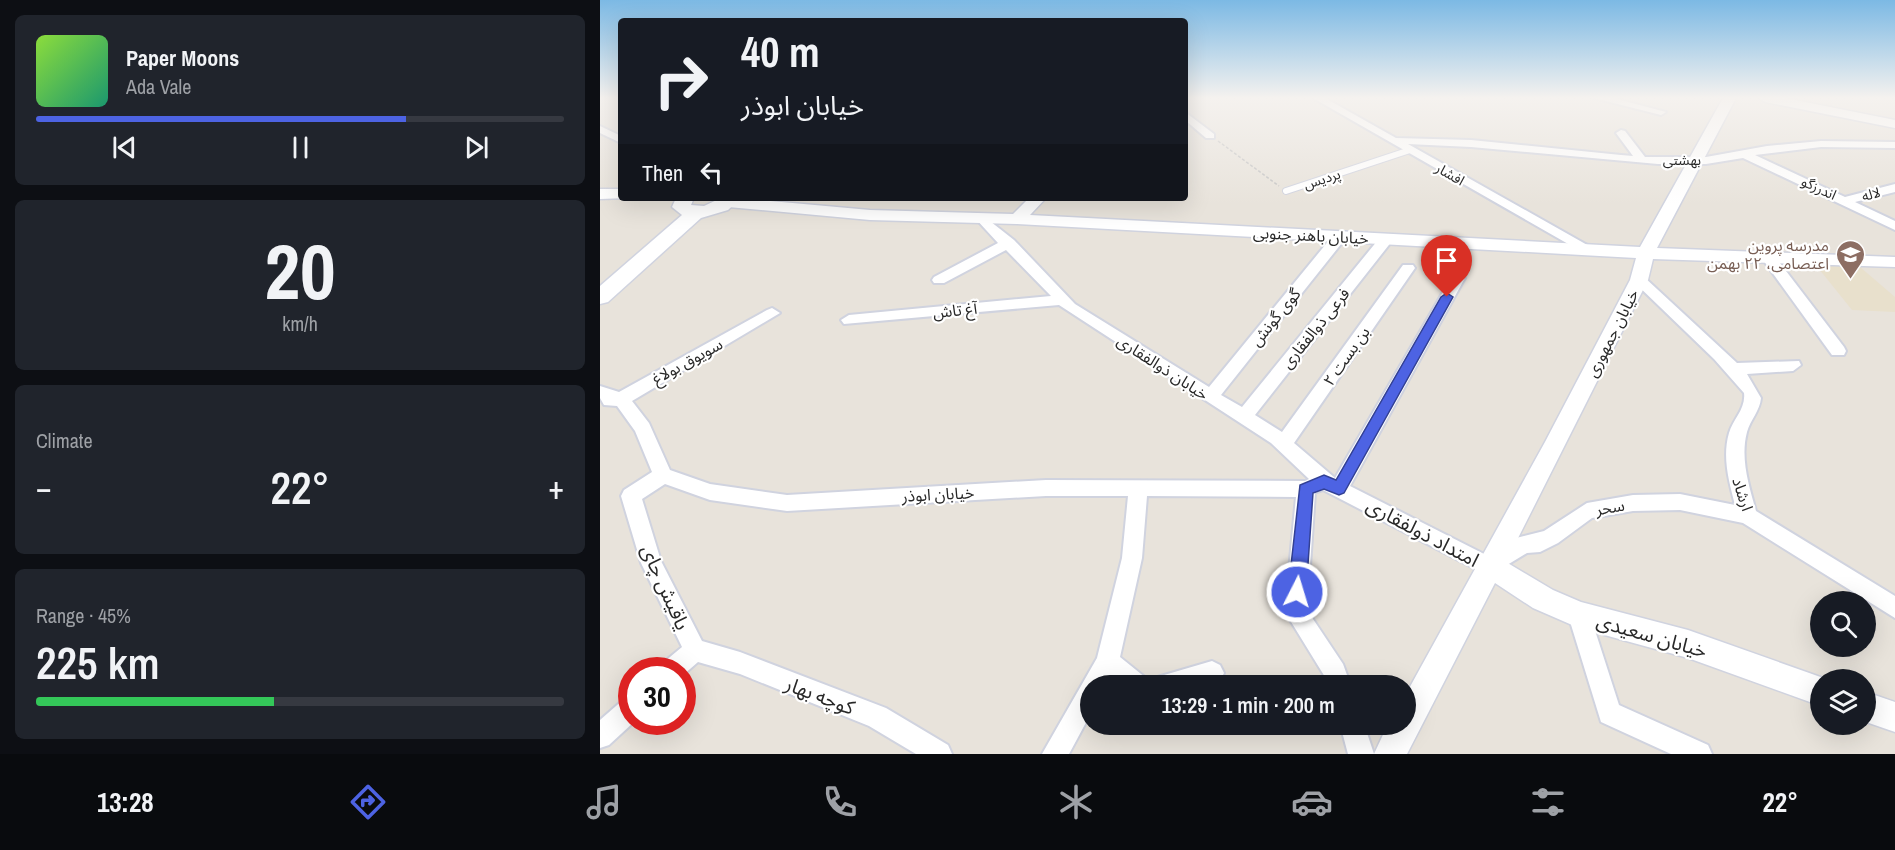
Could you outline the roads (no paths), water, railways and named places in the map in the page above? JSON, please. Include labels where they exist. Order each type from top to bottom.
[{"type":"main road","points":[[600,194],[618,194]]},
{"type":"main road","points":[[600,297],[687,202],[717,208],[728,201]]},
{"type":"street","points":[[1207,133],[1210,136]]},
{"type":"street","name":"افشار","points":[[1382,133],[1584,249]]},
{"type":"street","name":"خیابان جمهوری","points":[[1416,703],[1639,280],[1647,253],[1712,133]]},
{"type":"street","points":[[1621,134],[1641,159]]},
{"type":"street","name":"بهشتی","points":[[1396,141],[1440,140],[1599,158],[1698,161],[1742,153],[1862,142],[1895,145]]},
{"type":"street","name":"اندرزگو","points":[[1742,153],[1895,226]]},
{"type":"street","name":"لاله","points":[[1846,201],[1895,188]]},
{"type":"street","name":"خیابان باهنر جنوبی","points":[[739,201],[870,215],[1017,219],[1647,253],[1895,262]]},
{"type":"street","points":[[939,280],[1009,243],[1017,219],[1035,201]]},
{"type":"street","name":"خیابان ذوالفقاری","points":[[981,218],[1009,243],[1070,307],[1283,444],[1323,486]]},
{"type":"street","name":"گوی گونش","points":[[1210,397],[1340,236]]},
{"type":"street","name":"فرعی ذوالفقاری","points":[[1243,418],[1387,238]]},
{"type":"street","points":[[1768,257],[1838,351]]},
{"type":"street","name":"بن بست ۲","points":[[1283,444],[1408,268]]},
{"type":"street","points":[[1336,675],[1296,612],[1323,486],[1458,278]]},
{"type":"street","name":"ارشاد","points":[[1639,280],[1733,369],[1752,392],[1752,404],[1738,431],[1735,468],[1748,516],[1895,608]]},
{"type":"street","name":"آغ تاش","points":[[849,321],[1062,300]]},
{"type":"street","name":"سویوق بولاغ","points":[[600,404],[621,399],[772,313]]},
{"type":"street","points":[[1733,369],[1793,365]]},
{"type":"street","points":[[600,392],[621,399],[643,428],[663,475]]},
{"type":"street","name":"خیابان ابوذر","points":[[663,475],[710,492],[787,503],[1046,488],[1323,486]]},
{"type":"street","name":"یاقیش چای","points":[[663,475],[631,496],[651,563],[694,650],[686,657]]},
{"type":"street","name":"امتداد ذولفقاری","points":[[1323,486],[1489,567]]},
{"type":"street","points":[[1101,675],[1108,662],[1132,558],[1138,488]]},
{"type":"street","name":"سحر","points":[[1489,567],[1523,544],[1540,543],[1551,537],[1587,511],[1633,503],[1680,502],[1748,516]]},
{"type":"street","name":"خیابان سعیدی","points":[[1489,567],[1517,581],[1543,599],[1579,615],[1688,644],[1810,687]]},
{"type":"street","points":[[1579,615],[1610,713],[1699,754]]},
{"type":"street","name":"کوچه بهار","points":[[694,650],[740,663],[877,717],[939,754]]},
{"type":"street","points":[[1108,662],[1124,675]]},
{"type":"street","points":[[1204,675],[1212,673]]},
{"type":"street","points":[[1055,754],[1080,710]]},
{"type":"street","points":[[1876,710],[1895,717]]},
{"type":"street","points":[[600,736],[618,720]]},
{"type":"street","points":[[1355,735],[1361,754]]},
{"type":"street","name":"خیابان جمهوری","points":[[1390,754],[1400,735]]},
{"type":"lane","name":"پردیس","points":[[1286,191],[1410,150]]},
{"type":"place","name":"مدرسه پروین اعتصامی، ۲۲ بهمن","points":[[1850,280]]}]
